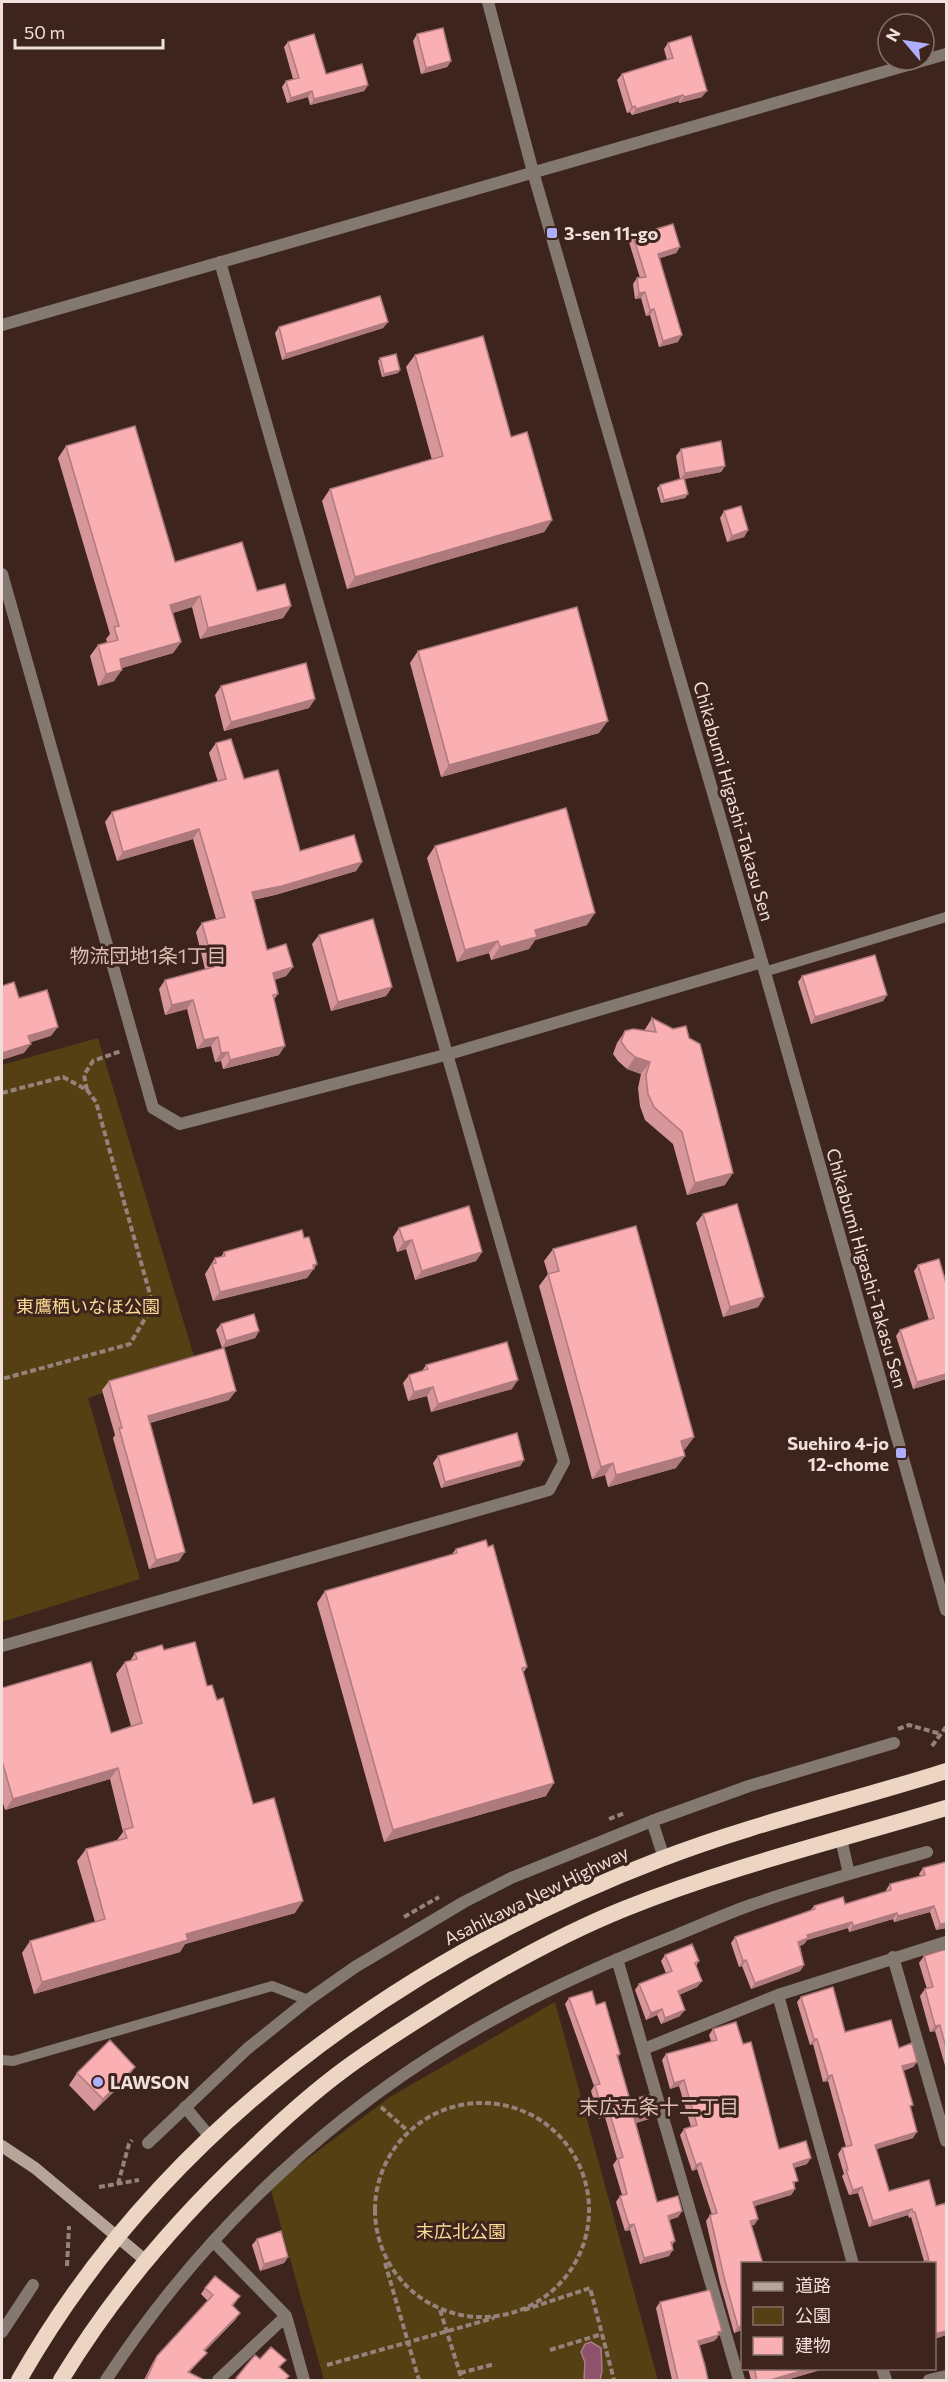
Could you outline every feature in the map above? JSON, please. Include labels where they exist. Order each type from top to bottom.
[{"type":"highway","name":"Asahikawa New Highway","points":[[23,2374],[85,2280],[155,2194],[278,2078],[375,2004],[468,1947],[600,1883],[730,1834],[946,1771]]},
{"type":"highway","points":[[61,2380],[113,2301],[145,2260],[213,2185],[292,2111],[345,2069],[457,1995],[567,1934],[621,1910],[739,1868],[946,1808]]},
{"type":"main road","points":[[2,2146],[35,2168],[145,2260]]},
{"type":"street","name":"Chikabumi Higashi-Takasu Sen","points":[[488,2],[533,172],[946,1610]]},
{"type":"street","points":[[2,325],[946,54]]},
{"type":"street","points":[[2,1646],[549,1490],[564,1462],[449,1054],[220,262]]},
{"type":"street","points":[[2,574],[153,1108],[180,1124],[449,1054],[763,967]]},
{"type":"street","points":[[148,2143],[247,2049],[308,2000],[406,1936],[492,1887],[576,1850],[749,1786],[894,1743]]},
{"type":"street","points":[[652,1821],[664,1858]]},
{"type":"street","points":[[841,1839],[849,1874]]},
{"type":"street","points":[[106,2380],[140,2332],[213,2242],[255,2196],[370,2098],[431,2056],[551,1989],[617,1959],[748,1906],[927,1852]]},
{"type":"street","points":[[644,2049],[778,1995],[946,1942]]},
{"type":"street","points":[[893,1957],[946,2141]]},
{"type":"street","points":[[617,1959],[739,2380]]},
{"type":"street","points":[[778,1995],[852,2262]]},
{"type":"street","points":[[185,2107],[212,2138]]},
{"type":"street","points":[[213,2242],[286,2316],[304,2380]]},
{"type":"street","points":[[2,2332],[33,2285]]},
{"type":"street","points":[[218,2380],[286,2316]]},
{"type":"street","points":[[929,2380],[946,2376]]},
{"type":"lane","points":[[763,967],[946,917]]},
{"type":"lane","points":[[2,2060],[13,2061],[272,1986],[308,2000]]},
{"type":"path","points":[[87,1090],[84,1074],[93,1061],[136,1046]]},
{"type":"path","points":[[2,1093],[63,1077],[87,1090],[96,1102],[153,1305],[130,1344],[2,1379]]},
{"type":"path","points":[[932,1746],[946,1727]]},
{"type":"path","points":[[370,2098],[408,2131]]},
{"type":"path","points":[[375,2230],[388,2264],[410,2291],[440,2310],[471,2318],[504,2316],[537,2302],[565,2279],[583,2247],[590,2212],[585,2176],[568,2144],[542,2120],[509,2105],[473,2102],[455,2106],[438,2111],[408,2131],[386,2159],[375,2194],[375,2230],[419,2380]]},
{"type":"path","points":[[99,2187],[139,2180]]},
{"type":"path","points":[[67,2266],[69,2226]]},
{"type":"path","points":[[327,2365],[504,2316],[590,2288],[614,2380]]},
{"type":"path","points":[[440,2310],[462,2380]]},
{"type":"path","points":[[550,2350],[602,2334]]},
{"type":"path","points":[[460,2373],[495,2364]]},
{"type":"green space","name":"東鷹栖いなほ公園","points":[[98,1038],[196,1363],[88,1398],[140,1579],[2,1622],[2,1065]]},
{"type":"green space","name":"末広北公園","points":[[555,2002],[658,2380],[324,2380],[270,2187],[390,2097]]},
{"type":"shaded area","points":[[591,2342],[601,2348],[600,2380],[584,2380],[585,2362],[581,2352],[585,2344]]},
{"type":"building","points":[[443,28],[451,61],[426,68],[417,34]]},
{"type":"building","points":[[314,34],[326,74],[362,64],[368,85],[314,99],[312,91],[291,98],[286,81],[299,78],[288,42]]},
{"type":"building","points":[[691,36],[707,91],[684,97],[683,95],[636,109],[635,106],[632,107],[622,74],[673,58],[668,43]]},
{"type":"building","points":[[673,224],[680,247],[658,254],[682,335],[663,341],[654,309],[650,310],[645,292],[639,293],[637,278],[646,277],[633,236]]},
{"type":"building","points":[[380,296],[388,322],[286,354],[279,327]]},
{"type":"building","points":[[483,336],[511,437],[527,432],[552,520],[355,577],[330,489],[443,456],[415,355]]},
{"type":"building","points":[[396,354],[400,370],[384,374],[380,358]]},
{"type":"building","points":[[135,426],[175,562],[242,542],[257,591],[285,584],[291,606],[208,628],[200,596],[170,605],[181,642],[120,659],[122,670],[106,674],[98,645],[118,640],[114,627],[119,626],[66,446]]},
{"type":"building","points":[[721,441],[725,466],[685,473],[681,449]]},
{"type":"building","points":[[684,478],[688,494],[664,500],[660,485]]},
{"type":"building","points":[[741,506],[748,530],[732,536],[724,511]]},
{"type":"building","points":[[577,607],[608,721],[449,765],[418,651]]},
{"type":"building","points":[[306,663],[315,699],[231,722],[221,686]]},
{"type":"building","points":[[231,739],[244,779],[278,770],[300,851],[354,835],[362,862],[282,886],[252,892],[267,950],[286,944],[293,967],[273,973],[278,994],[273,995],[285,1046],[230,1060],[228,1052],[221,1053],[218,1037],[204,1040],[193,1000],[172,1005],[165,980],[214,967],[202,923],[225,917],[199,829],[123,852],[112,812],[226,779],[216,743]]},
{"type":"building","points":[[566,808],[595,913],[535,930],[537,937],[500,947],[498,941],[465,950],[435,846]]},
{"type":"building","points":[[373,919],[392,987],[338,1002],[319,935]]},
{"type":"building","points":[[875,955],[887,995],[815,1017],[802,976]]},
{"type":"building","points":[[14,982],[19,998],[47,990],[58,1027],[28,1036],[31,1044],[2,1053],[2,986]]},
{"type":"building","points":[[652,1018],[673,1029],[686,1026],[689,1038],[700,1044],[733,1173],[695,1183],[682,1132],[654,1107],[648,1094],[646,1075],[650,1062],[635,1057],[621,1041],[625,1031],[633,1029],[656,1032]]},
{"type":"building","points":[[737,1204],[764,1297],[730,1307],[703,1214]]},
{"type":"building","points":[[469,1206],[482,1252],[422,1271],[412,1240],[404,1242],[399,1228]]},
{"type":"building","points":[[636,1226],[694,1437],[681,1441],[685,1456],[616,1475],[613,1463],[601,1467],[548,1274],[559,1271],[553,1249]]},
{"type":"building","points":[[302,1230],[304,1238],[309,1237],[317,1264],[313,1265],[314,1269],[220,1292],[212,1264],[216,1263],[215,1258],[225,1256],[224,1252]]},
{"type":"building","points":[[939,1259],[946,1283],[946,1374],[917,1382],[900,1330],[934,1318],[918,1265]]},
{"type":"building","points":[[254,1314],[259,1331],[226,1341],[221,1324]]},
{"type":"building","points":[[507,1342],[518,1380],[438,1404],[433,1387],[414,1392],[409,1375],[428,1369],[426,1365]]},
{"type":"building","points":[[224,1348],[236,1391],[148,1416],[185,1552],[156,1560],[119,1428],[122,1428],[109,1381]]},
{"type":"building","points":[[517,1433],[524,1460],[445,1482],[438,1456]]},
{"type":"building","points":[[486,1540],[488,1547],[493,1545],[527,1667],[522,1668],[554,1783],[393,1830],[325,1591],[457,1553],[456,1549]]},
{"type":"building","points":[[195,1642],[207,1686],[212,1685],[217,1700],[223,1698],[253,1804],[274,1798],[303,1901],[186,1934],[188,1940],[42,1982],[30,1941],[105,1919],[86,1849],[127,1838],[124,1830],[133,1827],[118,1768],[13,1799],[2,1761],[2,1688],[91,1662],[111,1733],[142,1723],[125,1662],[137,1659],[135,1653],[162,1645],[164,1650]]},
{"type":"building","points":[[946,1862],[946,1923],[940,1924],[934,1906],[898,1916],[897,1913],[853,1926],[852,1922],[807,1935],[808,1938],[798,1942],[804,1965],[755,1983],[746,1960],[743,1961],[735,1937],[843,1897],[845,1904],[891,1890],[890,1884],[925,1875],[923,1868]]},
{"type":"building","points":[[692,1944],[699,1961],[695,1963],[702,1981],[678,1991],[685,2010],[665,2018],[662,2009],[651,2013],[639,1984],[672,1971],[665,1955]]},
{"type":"building","points":[[946,1949],[946,2048],[940,2025],[935,2026],[925,1989],[933,1987],[924,1956]]},
{"type":"building","points":[[833,1987],[845,2032],[891,2020],[899,2048],[912,2043],[917,2062],[902,2066],[913,2105],[910,2106],[917,2132],[875,2145],[889,2191],[929,2180],[936,2206],[946,2203],[946,2331],[936,2334],[936,2262],[924,2262],[929,2260],[915,2212],[912,2209],[873,2221],[862,2187],[853,2190],[842,2148],[852,2145],[832,2075],[828,2076],[801,1997]]},
{"type":"building","points":[[592,1991],[596,2005],[605,2002],[630,2100],[649,2095],[653,2113],[634,2118],[657,2202],[678,2196],[682,2211],[668,2216],[675,2241],[671,2242],[673,2250],[644,2258],[634,2224],[629,2225],[620,2196],[627,2194],[618,2159],[623,2157],[609,2111],[603,2113],[595,2085],[600,2084],[569,1998]]},
{"type":"building","points":[[736,2022],[743,2044],[751,2042],[779,2149],[806,2141],[811,2158],[793,2164],[798,2181],[793,2182],[795,2189],[753,2202],[758,2219],[750,2221],[762,2262],[741,2262],[741,2326],[738,2327],[710,2215],[717,2213],[701,2163],[696,2165],[684,2129],[697,2125],[684,2080],[674,2083],[666,2054],[717,2040],[713,2029]]},
{"type":"building","name":"LAWSON","points":[[110,2040],[135,2067],[103,2099],[77,2073]]},
{"type":"building","points":[[281,2231],[288,2257],[264,2264],[257,2239]]},
{"type":"building","points":[[215,2276],[240,2296],[232,2305],[240,2313],[204,2350],[207,2353],[188,2372],[202,2379],[146,2380],[157,2356],[213,2295],[205,2288]]},
{"type":"building","points":[[710,2290],[722,2331],[718,2332],[719,2335],[698,2341],[708,2380],[678,2380],[660,2302]]},
{"type":"building","points":[[271,2347],[286,2360],[279,2367],[289,2376],[285,2380],[238,2380],[236,2378],[255,2355],[260,2359]]},
{"type":"building","points":[[754,2370],[804,2370],[770,2380],[757,2380]]},
{"type":"place","name":"3-sen 11-go","points":[[552,233]]},
{"type":"place","name":"Suehiro 4-jo 12-chome","points":[[901,1453]]},
{"type":"place","name":"LAWSON","points":[[98,2082]]},
{"type":"district","name":"物流団地1条1丁目","points":[[148,955]]},
{"type":"district","name":"末広五条十二丁目","points":[[659,2106]]}]
